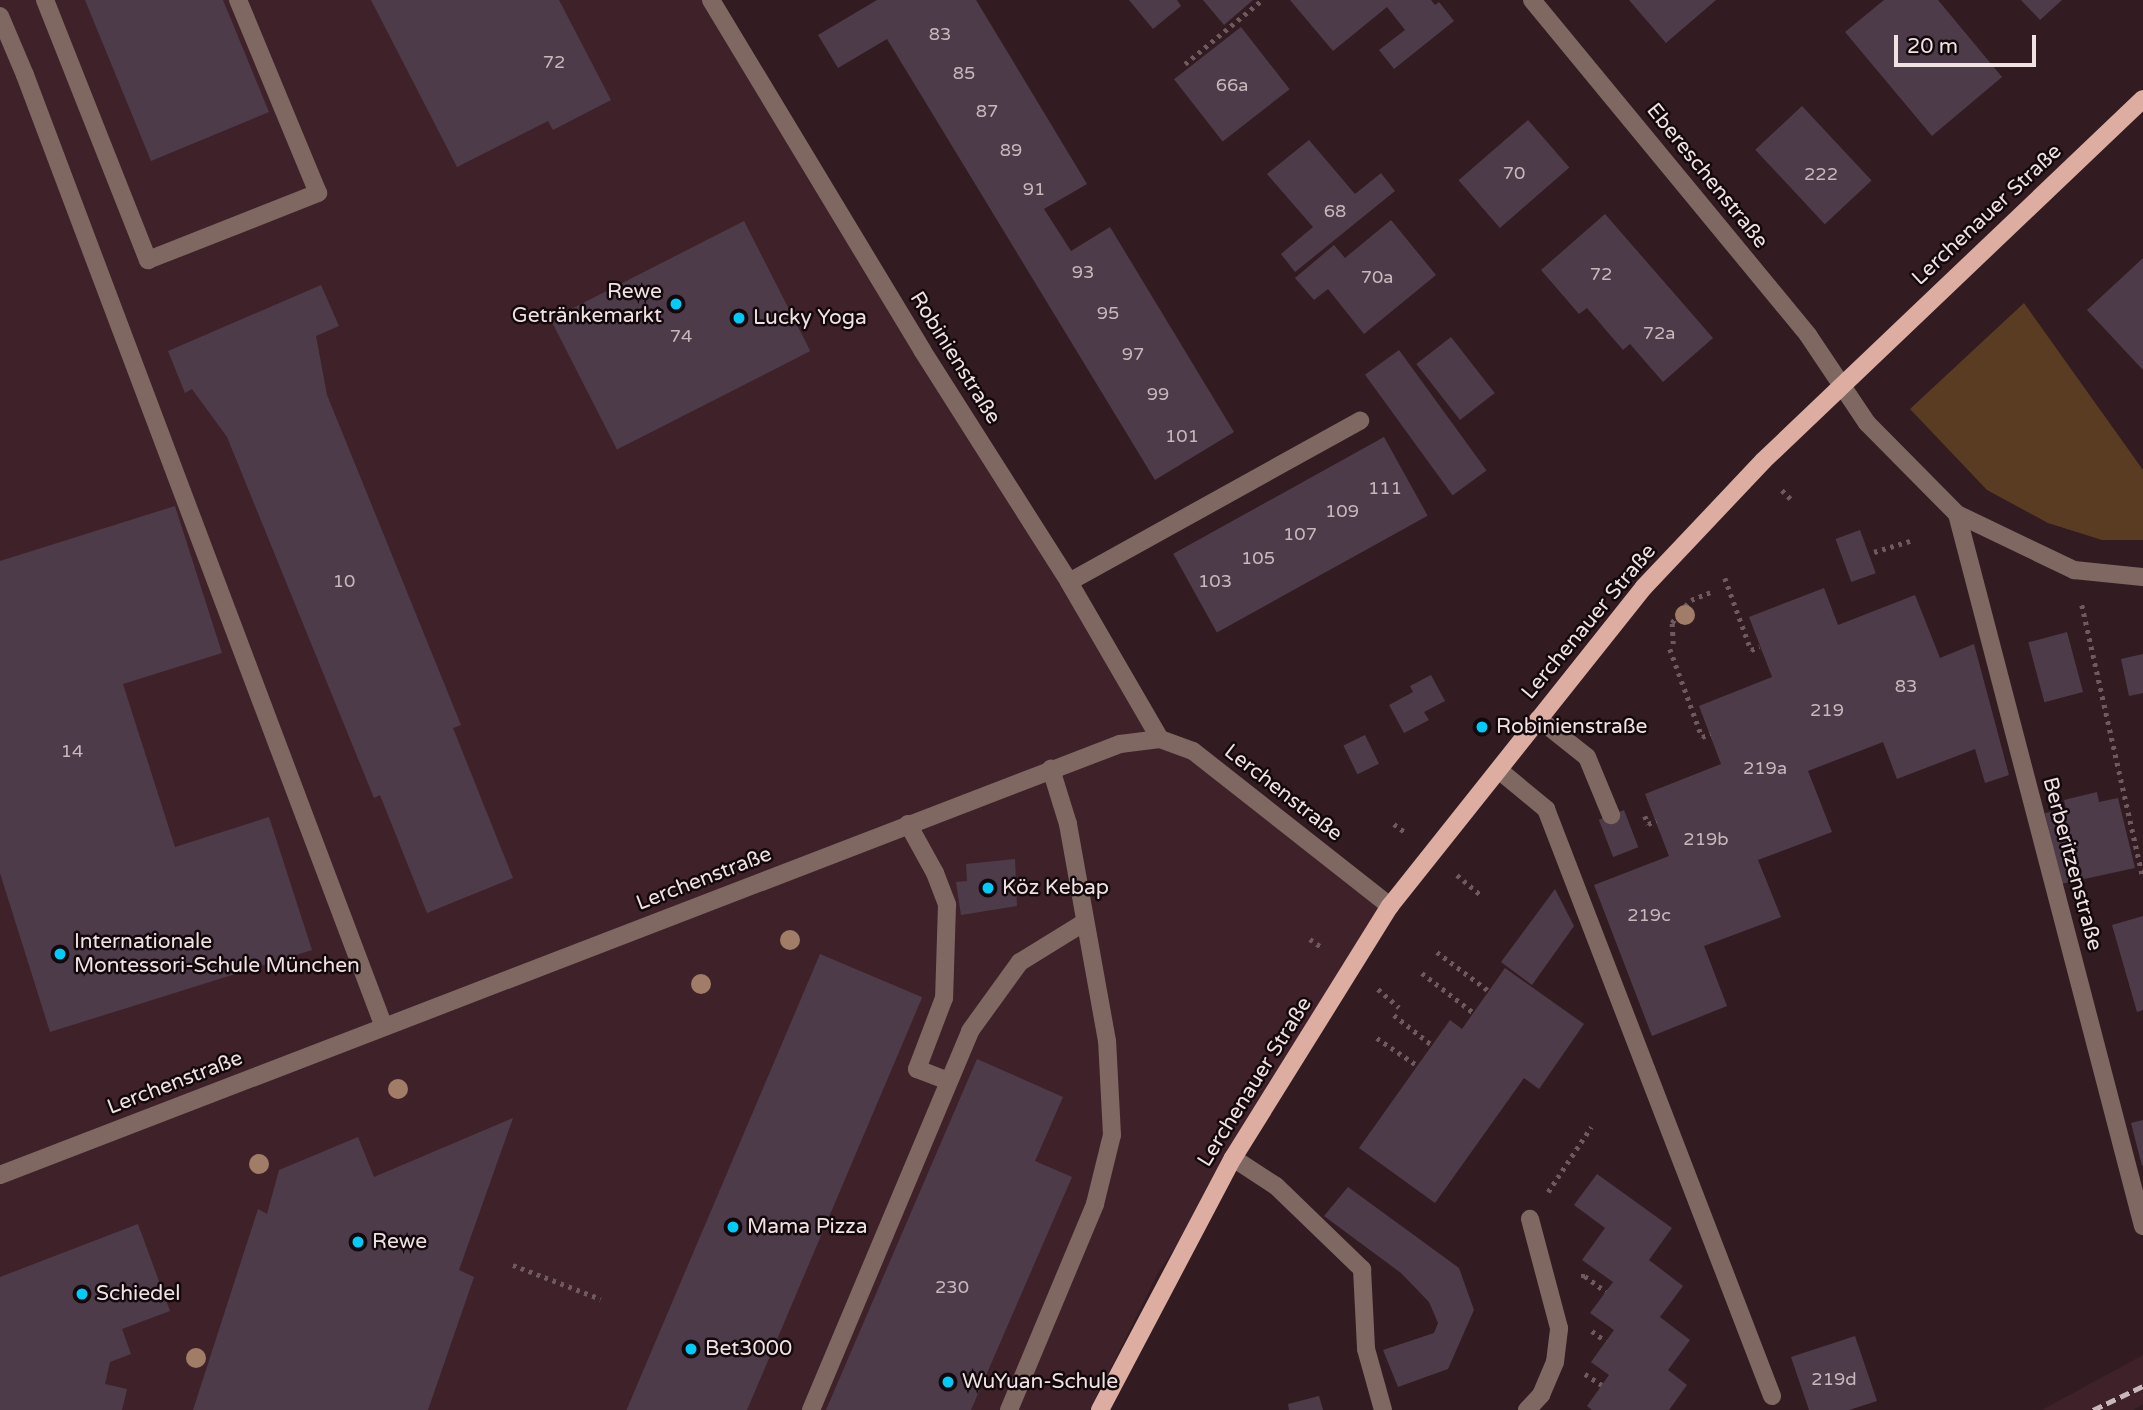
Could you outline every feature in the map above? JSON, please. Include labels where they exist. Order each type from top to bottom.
[{"type":"main road","name":"Lerchenauer Straße","points":[[1100,1410],[1233,1158],[1390,906],[1644,587],[1841,384],[2143,99]]},
{"type":"street","points":[[45,0],[148,260],[318,193],[238,0]]},
{"type":"street","name":"Robinienstraße","points":[[711,0],[922,350],[1069,582],[1160,739]]},
{"type":"street","name":"Ebereschenstraße","points":[[1532,0],[1808,335],[1841,384]]},
{"type":"street","points":[[0,16],[40,114],[384,1027]]},
{"type":"street","points":[[1841,384],[1867,422],[1958,514],[2074,570],[2143,576]]},
{"type":"street","points":[[1069,582],[1360,421]]},
{"type":"street","name":"Berberitzenstraße","points":[[1958,514],[2143,1226]]},
{"type":"street","points":[[1539,719],[1587,757],[1611,815]]},
{"type":"street","name":"Lerchenstraße","points":[[0,1175],[1120,744],[1160,739],[1194,751],[1390,906]]},
{"type":"street","points":[[1009,1410],[1095,1203],[1112,1135],[1107,1041],[1068,824],[1051,769]]},
{"type":"street","points":[[1500,771],[1546,809],[1772,1396]]},
{"type":"street","points":[[908,824],[935,873],[947,905],[944,998],[917,1069],[949,1081]]},
{"type":"street","points":[[811,1410],[970,1031],[1020,962],[1085,922]]},
{"type":"street","points":[[1233,1158],[1276,1186],[1362,1269],[1366,1349],[1383,1410]]},
{"type":"street","points":[[1527,1410],[1541,1395],[1555,1362],[1559,1328],[1530,1219]]},
{"type":"path","points":[[1185,64],[1262,0]]},
{"type":"path","points":[[1776,483],[1794,502]]},
{"type":"path","points":[[1874,552],[1913,540]]},
{"type":"path","points":[[2074,570],[2143,878]]},
{"type":"path","points":[[1725,578],[1751,650],[1760,647]]},
{"type":"path","points":[[1710,734],[1702,737],[1671,647],[1672,623],[1679,612],[1691,600],[1713,590]]},
{"type":"path","points":[[1437,952],[1489,991]]},
{"type":"path","points":[[1422,973],[1474,1013]]},
{"type":"path","points":[[1394,1015],[1432,1045]]},
{"type":"path","points":[[1377,1038],[1418,1066]]},
{"type":"path","points":[[1530,1219],[1591,1127]]},
{"type":"path","points":[[513,1265],[601,1300]]},
{"type":"shaded area","points":[[0,0],[708,0],[1147,721],[1392,914],[1157,1275],[1090,1410],[0,1410]]},
{"type":"shaded area","points":[[2024,303],[2143,470],[2143,540],[2102,540],[2048,523],[1987,490],[1910,409]]},
{"type":"shaded area","points":[[2143,1355],[2143,1404],[2133,1410],[2042,1410]]},
{"type":"building","points":[[85,0],[223,0],[269,112],[151,161]]},
{"type":"building","points":[[371,0],[559,0],[611,100],[553,130],[548,121],[457,167]]},
{"type":"building","points":[[877,0],[976,0],[1087,184],[1044,209],[1071,251],[1110,227],[1234,432],[1155,480],[887,39],[838,68],[818,35]]},
{"type":"building","points":[[1129,0],[1177,0],[1181,6],[1153,29]]},
{"type":"building","points":[[1203,0],[1253,0],[1224,25]]},
{"type":"building","points":[[1290,0],[1431,0],[1435,5],[1439,2],[1454,21],[1394,69],[1379,50],[1405,30],[1387,7],[1333,51]]},
{"type":"building","points":[[1629,0],[1716,0],[1666,43]]},
{"type":"building","points":[[1884,0],[1938,0],[2002,77],[1932,136],[1845,32]]},
{"type":"building","points":[[2021,0],[2062,0],[2040,20]]},
{"type":"building","points":[[1241,27],[1290,89],[1223,142],[1174,79]]},
{"type":"building","points":[[1802,106],[1872,181],[1825,224],[1755,150]]},
{"type":"building","points":[[1528,120],[1569,168],[1500,228],[1459,180]]},
{"type":"building","points":[[1309,140],[1355,194],[1381,173],[1395,191],[1295,272],[1281,254],[1313,227],[1267,174]]},
{"type":"building","points":[[1605,214],[1713,338],[1663,382],[1630,344],[1623,350],[1587,308],[1579,314],[1541,270]]},
{"type":"building","points":[[1391,220],[1436,275],[1364,334],[1328,289],[1314,300],[1295,278],[1334,245],[1345,258]]},
{"type":"building","points":[[744,221],[810,351],[617,450],[551,320]]},
{"type":"building","points":[[2143,258],[2143,370],[2087,310]]},
{"type":"building","points":[[321,285],[339,326],[316,336],[327,395],[461,725],[453,728],[513,878],[427,913],[380,795],[374,798],[227,437],[192,389],[185,393],[168,351]]},
{"type":"building","points":[[1451,337],[1495,393],[1460,420],[1416,364]]},
{"type":"building","points":[[1399,350],[1487,471],[1453,495],[1365,375]]},
{"type":"building","points":[[1384,437],[1428,516],[1217,633],[1173,554]]},
{"type":"building","points":[[175,506],[222,653],[123,684],[175,847],[269,817],[312,950],[50,1032],[0,873],[0,561]]},
{"type":"building","points":[[1860,530],[1876,573],[1851,582],[1836,539]]},
{"type":"building","points":[[1824,588],[1838,625],[1915,595],[1940,658],[1974,644],[2009,775],[1985,783],[1975,749],[1897,779],[1883,742],[1808,771],[1832,832],[1758,860],[1781,917],[1704,946],[1727,1006],[1652,1036],[1594,885],[1669,856],[1645,794],[1721,764],[1699,706],[1772,677],[1749,617]]},
{"type":"building","points":[[2067,632],[2083,692],[2044,702],[2028,642]]},
{"type":"building","points":[[2143,654],[2143,693],[2129,696],[2121,659]]},
{"type":"building","points":[[1431,675],[1445,701],[1424,712],[1429,720],[1404,733],[1389,705],[1413,692],[1410,686]]},
{"type":"building","points":[[1365,735],[1379,764],[1357,774],[1343,746]]},
{"type":"building","points":[[2097,792],[2099,802],[2118,798],[2135,868],[2061,884],[2045,813],[2066,809],[2064,800]]},
{"type":"building","points":[[1624,810],[1638,847],[1613,857],[1599,820]]},
{"type":"building","points":[[1015,859],[1017,906],[961,915],[956,882],[967,881],[966,864]]},
{"type":"building","points":[[1555,889],[1574,926],[1532,985],[1501,962]]},
{"type":"building","points":[[2143,916],[2143,1010],[2137,1012],[2112,925]]},
{"type":"building","points":[[820,954],[922,997],[747,1410],[627,1410]]},
{"type":"building","points":[[1505,968],[1584,1024],[1539,1089],[1524,1078],[1435,1203],[1359,1148],[1450,1020],[1462,1029]]},
{"type":"building","points":[[977,1059],[1063,1097],[1035,1161],[1072,1177],[971,1410],[826,1410]]},
{"type":"building","name":"Rewe","points":[[513,1118],[459,1270],[474,1277],[428,1410],[193,1410],[258,1209],[267,1214],[279,1170],[358,1137],[374,1177]]},
{"type":"building","points":[[2143,1120],[2143,1165],[2142,1166],[2131,1123]]},
{"type":"building","points":[[1597,1174],[1672,1228],[1649,1260],[1683,1286],[1660,1317],[1690,1340],[1668,1370],[1687,1385],[1669,1410],[1592,1410],[1587,1406],[1609,1375],[1591,1362],[1614,1330],[1590,1313],[1613,1282],[1582,1260],[1605,1228],[1574,1205]]},
{"type":"building","points":[[1348,1187],[1459,1268],[1474,1310],[1448,1369],[1398,1387],[1383,1350],[1434,1333],[1438,1323],[1429,1302],[1401,1273],[1324,1216]]},
{"type":"building","name":"Schiedel","points":[[138,1224],[170,1311],[122,1329],[131,1354],[110,1362],[105,1384],[127,1389],[122,1410],[0,1410],[0,1277]]},
{"type":"building","points":[[1855,1336],[1877,1401],[1849,1410],[1809,1410],[1791,1357]]},
{"type":"building","points":[[1319,1396],[1323,1410],[1289,1410],[1288,1404]]},
{"type":"railway","points":[[2093,1410],[2143,1386]]},
{"type":"place","name":"Rewe Getränkemarkt","points":[[676,304]]},
{"type":"place","name":"Lucky Yoga","points":[[739,318]]},
{"type":"place","name":"Robinienstraße","points":[[1482,727]]},
{"type":"place","name":"Köz Kebap","points":[[988,888]]},
{"type":"place","name":"Internationale Montessori-Schule München","points":[[60,954]]},
{"type":"place","name":"Mama Pizza","points":[[733,1227]]},
{"type":"place","name":"Rewe","points":[[358,1242]]},
{"type":"place","name":"Schiedel","points":[[82,1294]]},
{"type":"place","name":"Bet3000","points":[[691,1349]]},
{"type":"place","name":"WuYuan-Schule","points":[[948,1382]]}]
